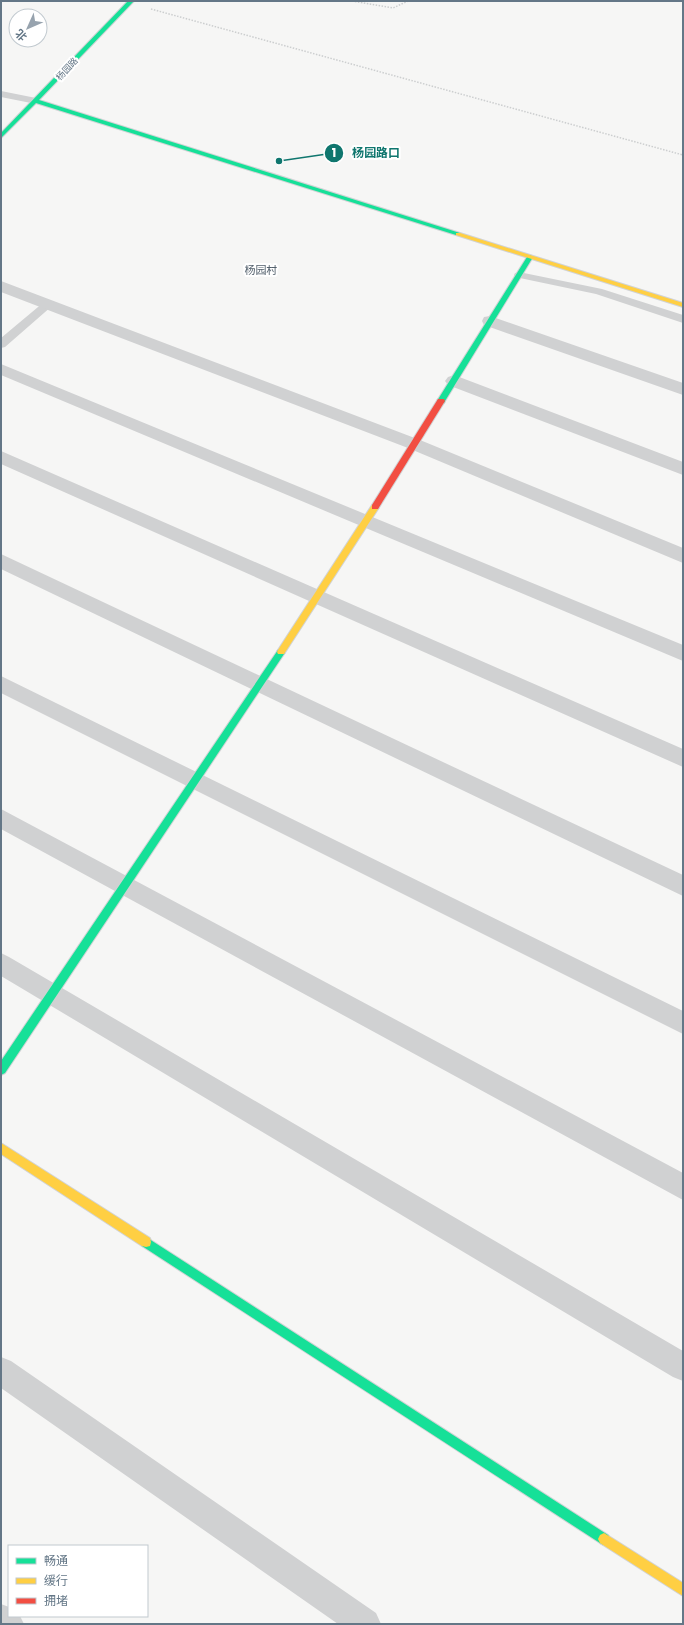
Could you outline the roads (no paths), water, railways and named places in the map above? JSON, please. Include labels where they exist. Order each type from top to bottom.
[{"type":"street","name":"杨园路","points":[[1,136],[131,2]]},
{"type":"street","points":[[36,101],[683,305]]},
{"type":"street","points":[[1,1070],[367,522],[530,257]]},
{"type":"street","points":[[1,286],[414,444],[683,556]]},
{"type":"street","points":[[490,321],[683,389]]},
{"type":"street","points":[[1,369],[683,653]]},
{"type":"street","points":[[454,381],[683,469]]},
{"type":"street","points":[[1,457],[683,758]]},
{"type":"street","points":[[1,561],[683,886]]},
{"type":"street","points":[[1,684],[683,1023]]},
{"type":"street","points":[[1,818],[683,1187]]},
{"type":"street","points":[[1,964],[683,1367]]},
{"type":"street","points":[[1,1148],[683,1590]]},
{"type":"street","points":[[1,1371],[365,1624]]},
{"type":"street","points":[[1,1619],[8,1624]]},
{"type":"lane","points":[[1,94],[36,101]]},
{"type":"lane","points":[[519,275],[598,291],[683,319]]},
{"type":"lane","points":[[1,344],[48,304]]},
{"type":"place","name":"杨园路口","points":[[279,161]]},
{"type":"district","name":"杨园村","points":[[261,270]]}]
